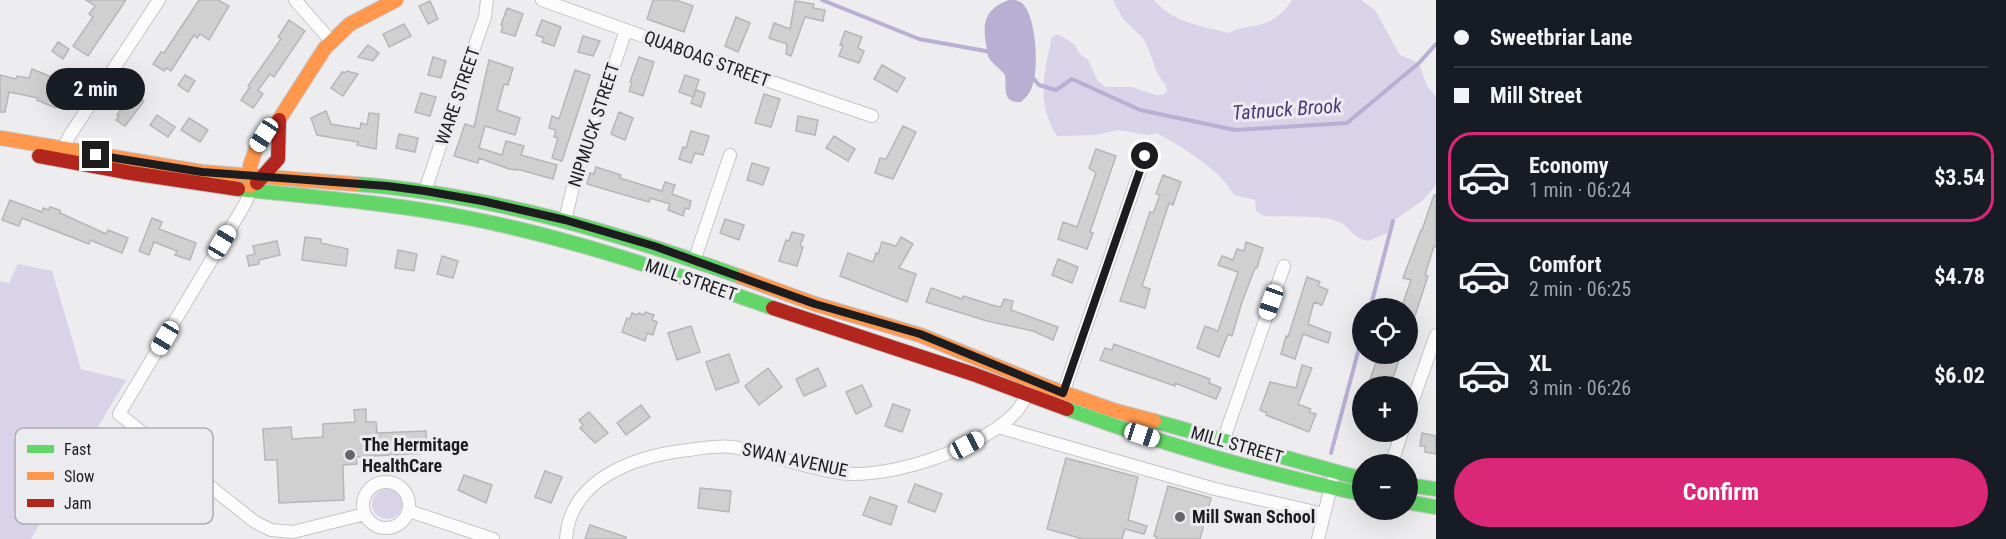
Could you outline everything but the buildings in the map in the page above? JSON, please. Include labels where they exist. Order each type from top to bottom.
[{"type":"main road","points":[[254,181],[253,154],[264,135],[279,120],[331,41],[357,19],[396,0]]},
{"type":"main road","points":[[254,181],[279,159],[279,120]]},
{"type":"main road","name":"MILL STREET","points":[[0,138],[480,220],[584,245],[870,342],[939,362],[1181,448],[1352,492]]},
{"type":"main road","name":"MILL STREET","points":[[0,149],[128,173],[387,186],[482,201],[565,220],[654,246],[815,304],[920,334],[1032,381],[1116,411],[1352,476]]},
{"type":"main road","points":[[1418,487],[1436,489]]},
{"type":"main road","points":[[1418,504],[1436,507]]},
{"type":"street","points":[[63,149],[159,0]]},
{"type":"street","points":[[295,0],[331,41]]},
{"type":"street","name":"WARE STREET","points":[[425,191],[485,17],[487,0]]},
{"type":"street","name":"QUABOAG STREET","points":[[542,0],[872,116]]},
{"type":"street","name":"NIPMUCK STREET","points":[[565,220],[574,183],[626,30]]},
{"type":"street","points":[[694,261],[730,155]]},
{"type":"street","points":[[1063,393],[1145,156]]},
{"type":"street","points":[[137,428],[119,414],[245,204],[254,181]]},
{"type":"street","points":[[1223,441],[1284,266]]},
{"type":"street","points":[[1418,386],[1436,335]]},
{"type":"street","name":"SWAN AVENUE","points":[[566,539],[572,514],[589,488],[609,473],[644,459],[678,451],[732,447],[840,473],[869,473],[902,467],[945,455],[998,427],[1014,414],[1027,395],[1032,381]]},
{"type":"street","points":[[998,427],[1215,489],[1324,514]]},
{"type":"street","points":[[1318,539],[1334,472]]},
{"type":"street","points":[[384,481],[394,482],[403,488],[410,502],[409,511],[400,524],[388,528],[373,524],[365,514],[363,505],[366,494],[374,485],[384,481]]},
{"type":"street","points":[[213,489],[255,522],[271,530],[293,532],[365,514]]},
{"type":"street","points":[[409,511],[493,539]]},
{"type":"shaded area","points":[[1009,0],[1022,3],[1027,10],[1034,31],[1036,68],[1034,79],[1030,91],[1021,102],[1010,100],[1006,94],[1005,75],[989,58],[985,36],[987,17],[995,7]]},
{"type":"shaded area","points":[[1113,0],[1154,0],[1179,19],[1229,33],[1273,19],[1283,12],[1292,0],[1361,0],[1375,10],[1400,55],[1419,63],[1427,86],[1436,97],[1436,185],[1423,200],[1393,221],[1387,233],[1368,241],[1358,237],[1342,223],[1331,219],[1264,216],[1256,211],[1255,200],[1234,195],[1220,176],[1189,152],[1157,133],[1148,135],[1119,130],[1095,135],[1058,136],[1053,131],[1046,110],[1044,89],[1052,37],[1058,34],[1075,45],[1080,54],[1088,60],[1098,81],[1106,87],[1131,87],[1156,95],[1163,95],[1167,91],[1143,38],[1123,19]]},
{"type":"shaded area","points":[[18,264],[52,271],[81,369],[126,380],[97,428],[15,428],[15,524],[40,524],[31,539],[0,539],[0,281],[9,283]]},
{"type":"shaded area","points":[[387,489],[398,493],[402,504],[398,515],[387,519],[376,515],[372,504],[376,493]]},
{"type":"waterway","name":"Tatnuck Brook","points":[[822,0],[919,39],[991,52]]},
{"type":"waterway","name":"Tatnuck Brook","points":[[1032,77],[1039,85],[1056,90],[1072,79],[1140,110],[1235,130],[1347,123],[1419,63],[1436,44]]},
{"type":"waterway","points":[[1373,298],[1393,221]]},
{"type":"waterway","points":[[1331,453],[1355,364]]},
{"type":"traffic: fast","points":[[355,184],[454,196],[551,217],[599,230],[741,277]]},
{"type":"traffic: fast","points":[[238,189],[410,208],[507,226],[622,257],[773,308]]},
{"type":"traffic: fast","points":[[1067,409],[1213,457],[1352,492]]},
{"type":"traffic: fast","points":[[1154,421],[1352,476]]},
{"type":"traffic: fast","points":[[1418,487],[1436,489]]},
{"type":"traffic: fast","points":[[1418,504],[1436,507]]},
{"type":"traffic: slow","points":[[250,186],[250,166],[256,149],[280,118],[325,48],[350,24],[396,0]]},
{"type":"traffic: slow","points":[[0,138],[202,172],[355,184]]},
{"type":"traffic: slow","points":[[741,277],[815,304],[920,335],[1045,386],[1116,411],[1154,421]]},
{"type":"traffic: jam","points":[[257,183],[278,159],[279,120]]},
{"type":"traffic: jam","points":[[39,156],[238,189]]},
{"type":"traffic: jam","points":[[773,308],[973,374],[1067,409]]},
{"type":"place","name":"The Hermitage HealthCare","points":[[350,455]]},
{"type":"place","name":"Mill Swan School","points":[[1180,517]]},
{"type":"route","points":[[96,155],[202,172],[425,191],[565,220],[654,246],[815,304],[920,334],[1063,393],[1145,156]]}]
